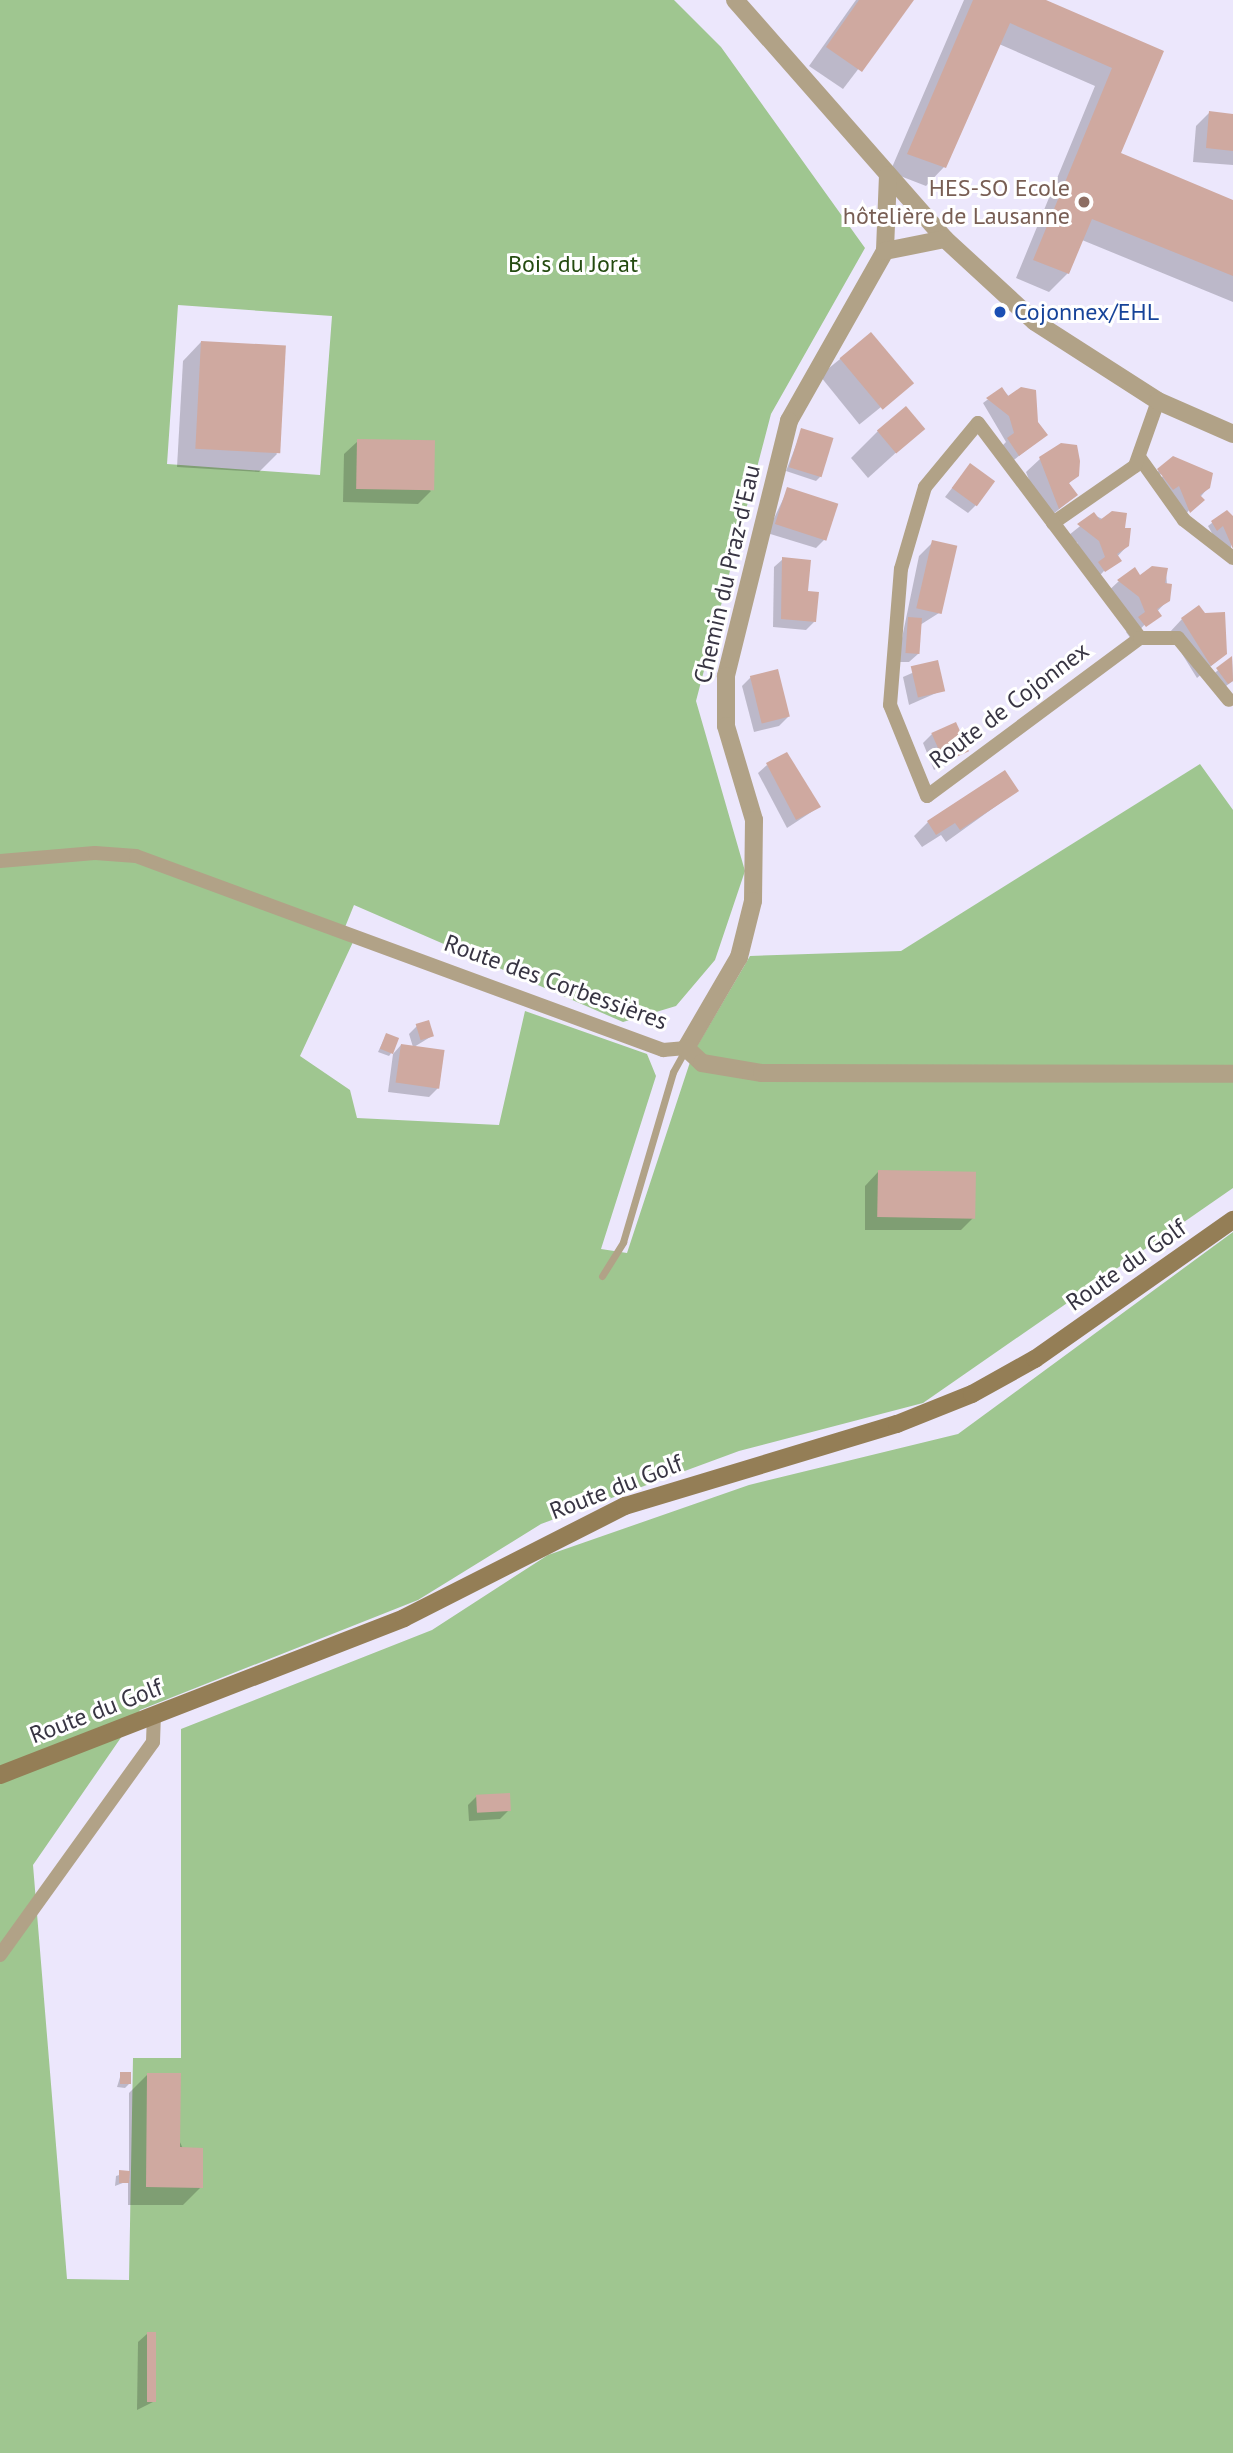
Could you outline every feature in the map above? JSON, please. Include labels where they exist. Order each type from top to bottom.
[{"type":"main road","name":"Route du Golf","points":[[0,1775],[404,1618],[625,1506],[897,1424],[972,1394],[1035,1359],[1233,1220]]},
{"type":"street","points":[[735,0],[946,239],[1035,322],[1158,401],[1233,434]]},
{"type":"street","name":"Chemin du Praz-d'Eau","points":[[686,1048],[739,957],[753,901],[754,821],[726,726],[723,693],[773,475],[789,421],[885,251],[888,175]]},
{"type":"street","points":[[885,251],[946,239]]},
{"type":"street","points":[[1053,523],[1136,466],[1158,401]]},
{"type":"street","name":"Route de Cojonnex","points":[[978,423],[1053,523],[1140,638],[927,796],[890,705],[901,569],[925,486],[978,423]]},
{"type":"street","points":[[1139,457],[1184,520],[1233,558]]},
{"type":"street","points":[[1140,638],[1178,638],[1229,700]]},
{"type":"street","name":"Route des Corbessières","points":[[0,862],[95,853],[136,856],[663,1050],[686,1048],[702,1063],[762,1073],[1233,1074]]},
{"type":"street","points":[[0,1955],[153,1742],[154,1714]]},
{"type":"lane","name":"Chemin du Praz-d'Eau","points":[[601,1276],[623,1242],[673,1072],[686,1048]]},
{"type":"green space","name":"Bois du Jorat","points":[[0,0],[674,0],[721,47],[865,248],[771,414],[696,701],[745,871],[715,960],[676,1006],[623,1022],[354,905],[341,937],[353,942],[300,1056],[350,1090],[357,1118],[499,1125],[525,1011],[647,1054],[656,1076],[601,1249],[627,1253],[693,1053],[750,956],[901,951],[1200,764],[1233,810],[1233,1188],[923,1403],[739,1451],[541,1524],[418,1600],[140,1710],[33,1865],[67,2279],[129,2280],[133,2058],[181,2058],[181,1729],[432,1630],[548,1555],[749,1485],[958,1434],[1233,1232],[1233,2453],[0,2453]],"holes":[[[178,305],[332,316],[320,475],[167,464]]]},
{"type":"building","points":[[859,0],[914,0],[862,72],[826,47]]},
{"type":"building","points":[[973,0],[1046,0],[1164,51],[1121,153],[1233,200],[1233,276],[1092,219],[1069,274],[1033,260],[1112,68],[1010,23],[946,168],[907,154]]},
{"type":"building","points":[[1209,111],[1233,114],[1233,151],[1206,148]]},
{"type":"building","points":[[871,332],[914,383],[883,410],[840,358]]},
{"type":"building","points":[[201,341],[286,345],[280,453],[195,449]]},
{"type":"building","points":[[1002,387],[1008,396],[1021,387],[1036,390],[1038,422],[1048,435],[1019,456],[1007,438],[1014,433],[1009,416],[986,398]]},
{"type":"building","points":[[906,406],[925,429],[896,453],[877,430]]},
{"type":"building","points":[[801,428],[834,438],[822,477],[789,467]]},
{"type":"building","points":[[357,439],[435,440],[434,490],[356,489]]},
{"type":"building","points":[[1061,443],[1077,445],[1080,461],[1079,476],[1069,483],[1078,495],[1059,509],[1039,457]]},
{"type":"building","points":[[1173,456],[1213,473],[1210,488],[1200,495],[1205,500],[1190,513],[1179,486],[1173,490],[1157,469]]},
{"type":"building","points":[[970,463],[995,481],[977,506],[952,488]]},
{"type":"building","points":[[787,487],[838,504],[826,541],[775,524]]},
{"type":"building","points":[[1227,510],[1233,516],[1233,549],[1223,526],[1217,531],[1211,521]]},
{"type":"building","points":[[1112,511],[1127,513],[1125,528],[1131,528],[1129,546],[1117,554],[1122,561],[1105,572],[1098,562],[1105,557],[1099,541],[1077,524],[1094,512],[1100,520]]},
{"type":"building","points":[[932,540],[957,546],[942,614],[916,608]]},
{"type":"building","points":[[782,557],[811,560],[808,591],[819,592],[816,622],[781,619]]},
{"type":"building","points":[[1152,566],[1168,568],[1165,583],[1172,584],[1170,601],[1157,609],[1162,616],[1146,627],[1138,617],[1145,612],[1139,597],[1117,580],[1135,567],[1140,575]]},
{"type":"building","points":[[1199,605],[1205,613],[1225,612],[1227,654],[1211,666],[1181,618]]},
{"type":"building","points":[[908,617],[922,618],[919,654],[905,653]]},
{"type":"building","points":[[1232,656],[1233,681],[1228,684],[1216,668]]},
{"type":"building","points":[[938,660],[945,691],[918,697],[911,666]]},
{"type":"building","points":[[778,669],[790,717],[762,724],[750,676]]},
{"type":"building","points":[[956,722],[969,751],[944,762],[931,733]]},
{"type":"building","points":[[787,752],[821,807],[796,820],[766,763]]},
{"type":"building","points":[[1005,770],[1019,791],[960,830],[955,823],[936,835],[927,821]]},
{"type":"building","points":[[429,1020],[434,1036],[421,1040],[416,1024]]},
{"type":"building","points":[[386,1033],[399,1038],[393,1054],[380,1049]]},
{"type":"building","points":[[401,1044],[445,1050],[439,1089],[396,1083]]},
{"type":"building","points":[[878,1170],[976,1172],[975,1219],[877,1217]]},
{"type":"building","points":[[510,1793],[511,1811],[477,1813],[476,1795]]},
{"type":"building","points":[[120,2072],[131,2072],[131,2084],[120,2084]]},
{"type":"building","points":[[147,2073],[181,2073],[180,2147],[203,2148],[203,2188],[146,2187]]},
{"type":"building","points":[[119,2170],[130,2171],[129,2183],[119,2183]]},
{"type":"building","points":[[147,2332],[156,2332],[156,2402],[147,2402]]},
{"type":"place","name":"HES-SO Ecole hôtelière de Lausanne","points":[[1084,202]]},
{"type":"place","name":"Cojonnex/EHL","points":[[1000,312]]}]
